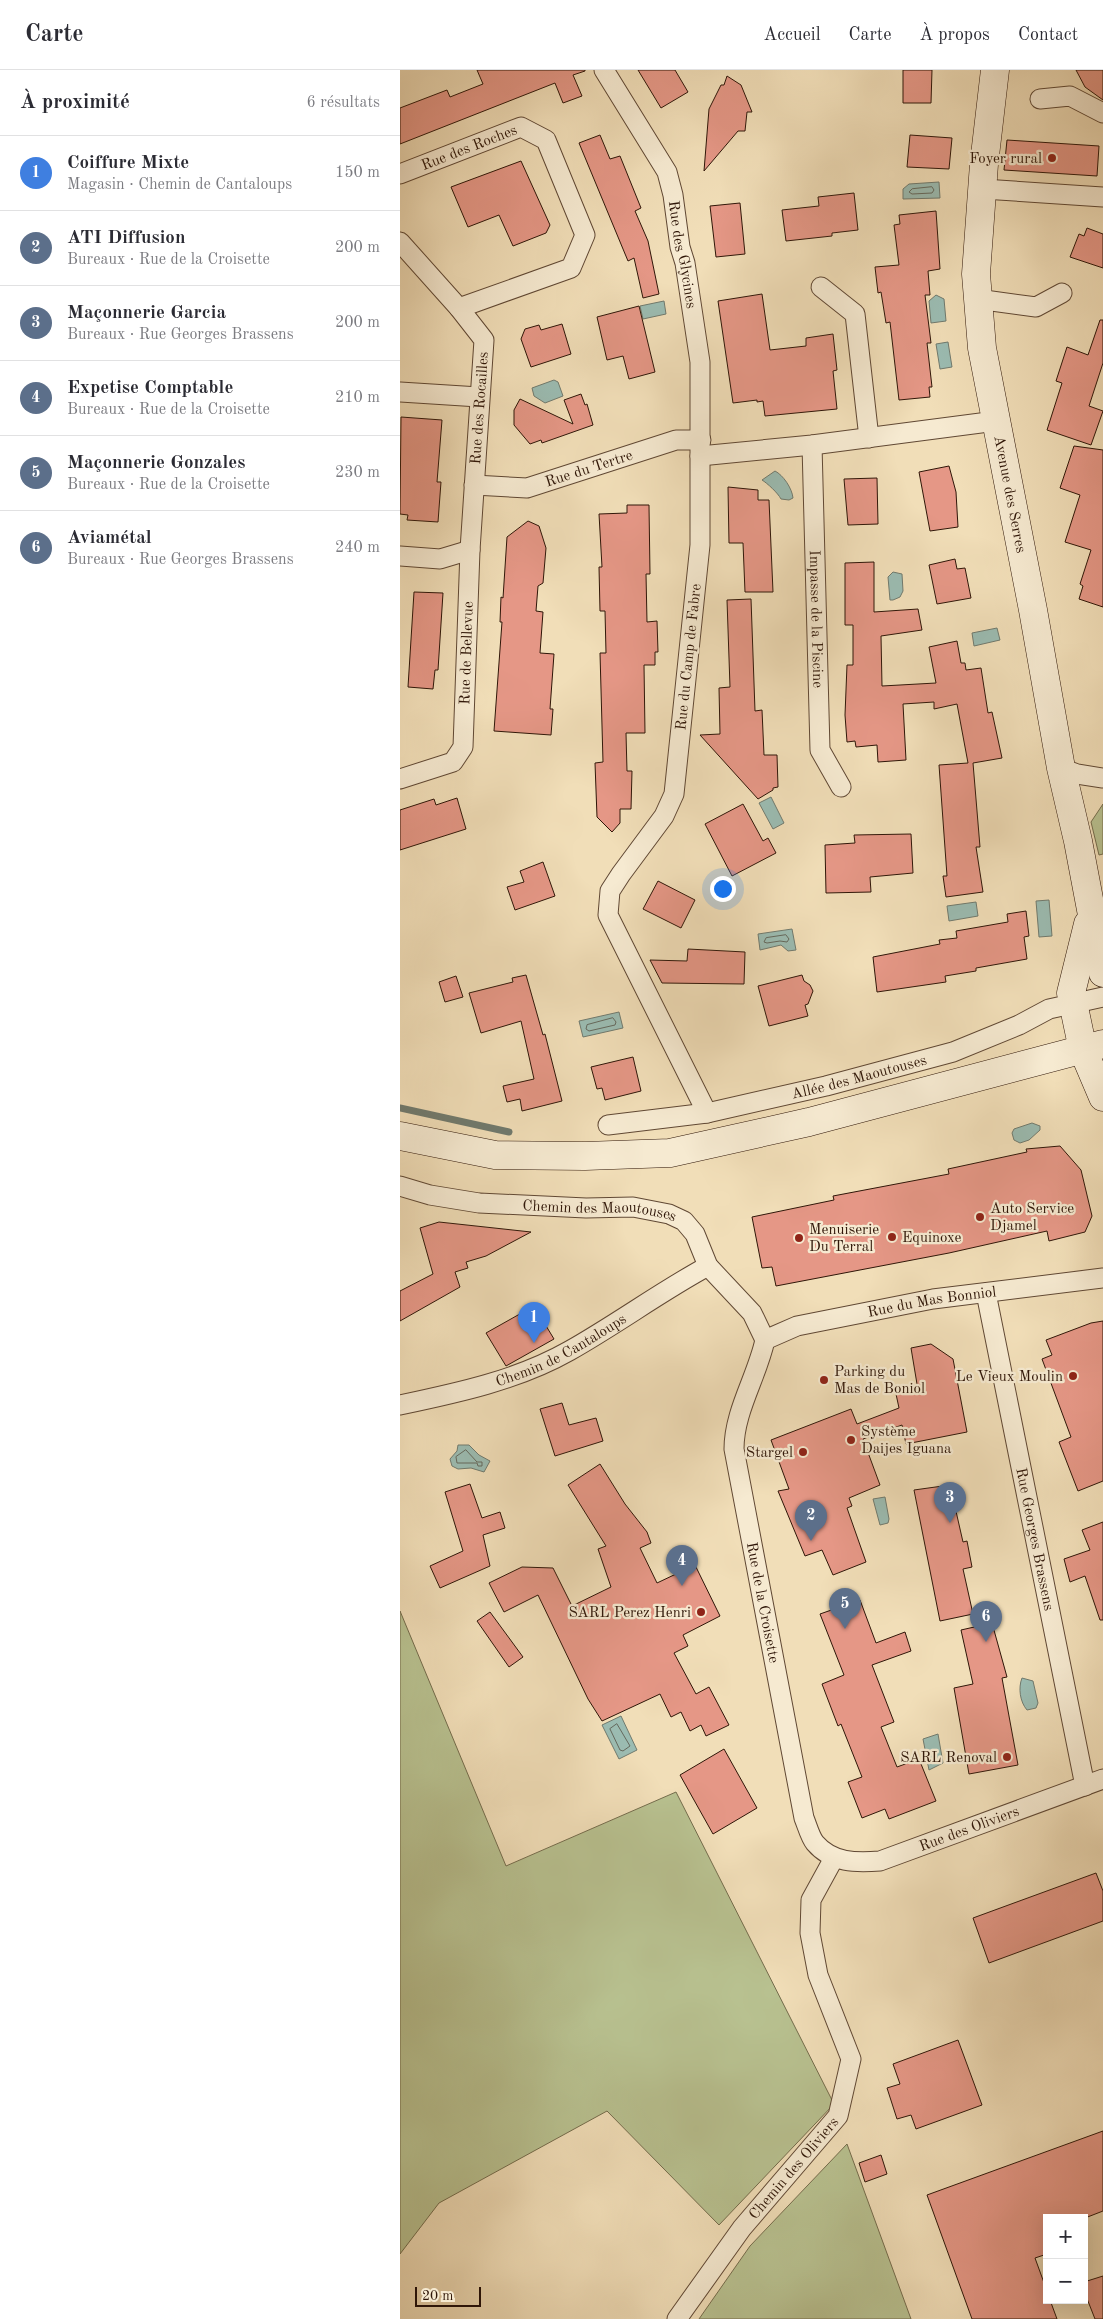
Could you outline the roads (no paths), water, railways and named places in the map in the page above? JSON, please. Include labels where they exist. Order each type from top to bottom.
[{"type":"street","name":"Rue des Glycines","points":[[604,70],[667,172],[673,195],[700,362],[700,448]]},
{"type":"street","name":"Avenue des Serres","points":[[995,70],[976,274],[982,348],[1034,610],[1061,768],[1078,841],[1090,913],[1103,973]]},
{"type":"street","points":[[1040,98],[1070,96],[1103,113]]},
{"type":"street","name":"Rue des Roches","points":[[400,174],[521,127],[546,140],[585,235],[572,268],[459,308]]},
{"type":"street","points":[[983,189],[1103,197]]},
{"type":"street","name":"Rue des Rocailles","points":[[400,242],[459,308],[484,340],[474,485]]},
{"type":"street","points":[[821,287],[855,314],[869,438]]},
{"type":"street","points":[[977,299],[1036,307],[1062,293]]},
{"type":"street","points":[[400,392],[479,398]]},
{"type":"street","points":[[700,448],[812,445],[996,421]]},
{"type":"street","name":"Rue du Tertre","points":[[474,485],[528,488],[676,440],[700,448]]},
{"type":"street","name":"Impasse de la Piscine","points":[[812,445],[820,750],[841,787]]},
{"type":"street","name":"Rue du Camp de Fabre","points":[[700,448],[700,545],[674,794],[664,816],[620,874],[610,891],[608,915],[707,1113]]},
{"type":"street","name":"Rue de Bellevue","points":[[400,779],[454,762],[463,747],[474,485]]},
{"type":"street","points":[[400,556],[440,559],[470,550]]},
{"type":"street","points":[[1061,768],[1078,774],[1103,778]]},
{"type":"street","name":"Avenue des Serres","points":[[1090,913],[1071,994],[1072,1004],[1093,1047],[1103,1097]]},
{"type":"street","name":"Allée des Maoutouses","points":[[608,1125],[707,1113],[826,1086],[953,1052],[1019,1025],[1049,1009],[1103,996]]},
{"type":"street","points":[[400,1136],[495,1155],[585,1156],[670,1153],[809,1122],[1093,1047]]},
{"type":"street","name":"Chemin des Maoutouses","points":[[400,1186],[430,1195],[479,1203],[651,1209],[669,1214],[684,1221],[695,1234],[708,1266],[752,1313],[765,1340]]},
{"type":"street","name":"Chemin de Cantaloups","points":[[400,1405],[509,1378],[551,1360],[606,1328],[676,1283],[708,1266]]},
{"type":"street","name":"Rue du Mas Bonniol","points":[[765,1340],[797,1326],[934,1299],[1103,1278]]},
{"type":"street","name":"Rue Georges Brassens","points":[[986,1293],[1085,1786]]},
{"type":"street","name":"Rue de la Croisette","points":[[765,1340],[761,1360],[739,1416],[734,1437],[734,1449],[804,1818],[814,1842],[834,1858]]},
{"type":"street","name":"Rue des Oliviers","points":[[834,1858],[855,1863],[880,1861],[1103,1779]]},
{"type":"street","name":"Chemin des Oliviers","points":[[677,2319],[742,2228],[838,2116],[851,2059],[818,1975],[810,1933],[811,1900],[834,1858]]},
{"type":"water","points":[[939,182],[940,198],[903,199],[903,189],[909,184]]},
{"type":"water","points":[[936,295],[944,299],[946,321],[931,323],[929,301]]},
{"type":"water","points":[[664,301],[666,314],[643,319],[640,306]]},
{"type":"water","points":[[948,342],[952,367],[940,369],[936,344]]},
{"type":"water","points":[[554,380],[558,382],[563,396],[545,403],[534,396],[532,388]]},
{"type":"water","points":[[775,471],[787,482],[793,498],[789,500],[781,499],[762,480]]},
{"type":"water","points":[[893,572],[902,574],[903,591],[900,597],[890,600],[888,577]]},
{"type":"water","points":[[997,628],[1000,640],[974,646],[972,633]]},
{"type":"water","points":[[771,797],[784,823],[773,829],[759,803]]},
{"type":"water","points":[[1049,900],[1052,936],[1039,937],[1036,901]]},
{"type":"water","points":[[976,902],[978,916],[949,921],[947,906]]},
{"type":"water","points":[[792,929],[796,950],[788,951],[781,945],[760,950],[758,934]]},
{"type":"water","points":[[619,1012],[623,1028],[583,1037],[579,1021]]},
{"type":"water","points":[[1032,1123],[1040,1126],[1040,1130],[1029,1140],[1020,1143],[1014,1140],[1012,1133],[1014,1129]]},
{"type":"water","points":[[458,1445],[469,1445],[479,1455],[490,1461],[484,1472],[471,1468],[458,1469],[452,1466],[450,1459],[457,1451]]},
{"type":"water","points":[[885,1497],[889,1519],[888,1523],[880,1525],[873,1499]]},
{"type":"water","points":[[1022,1678],[1033,1681],[1038,1703],[1036,1708],[1027,1710],[1021,1699]]},
{"type":"water","points":[[621,1716],[637,1750],[619,1759],[602,1725]]},
{"type":"water","points":[[938,1734],[943,1763],[929,1770],[923,1739]]},
{"type":"waterway","points":[[400,1108],[509,1132]]},
{"type":"place","name":"Foyer rural","points":[[1052,158]]},
{"type":"place","name":"Auto Service Djamel","points":[[980,1217]]},
{"type":"place","name":"Equinoxe","points":[[892,1237]]},
{"type":"place","name":"Menuiserie Du Terral","points":[[799,1238]]},
{"type":"place","name":"Coiffure Mixte","points":[[534,1343]]},
{"type":"place","name":"Le Vieux Moulin","points":[[1073,1376]]},
{"type":"place","name":"Parking du Mas de Boniol","points":[[824,1380]]},
{"type":"place","name":"Système Daijes Iguana","points":[[851,1440]]},
{"type":"place","name":"Stargel","points":[[803,1452]]},
{"type":"place","name":"Maçonnerie Garcia","points":[[950,1523]]},
{"type":"place","name":"ATI Diffusion","points":[[811,1541]]},
{"type":"place","name":"Expetise Comptable","points":[[682,1586]]},
{"type":"place","name":"SARL Perez Henri","points":[[701,1612]]},
{"type":"place","name":"Maçonnerie Gonzales","points":[[845,1629]]},
{"type":"place","name":"Aviamétal","points":[[986,1642]]},
{"type":"place","name":"SARL Renoval","points":[[1007,1757]]}]
